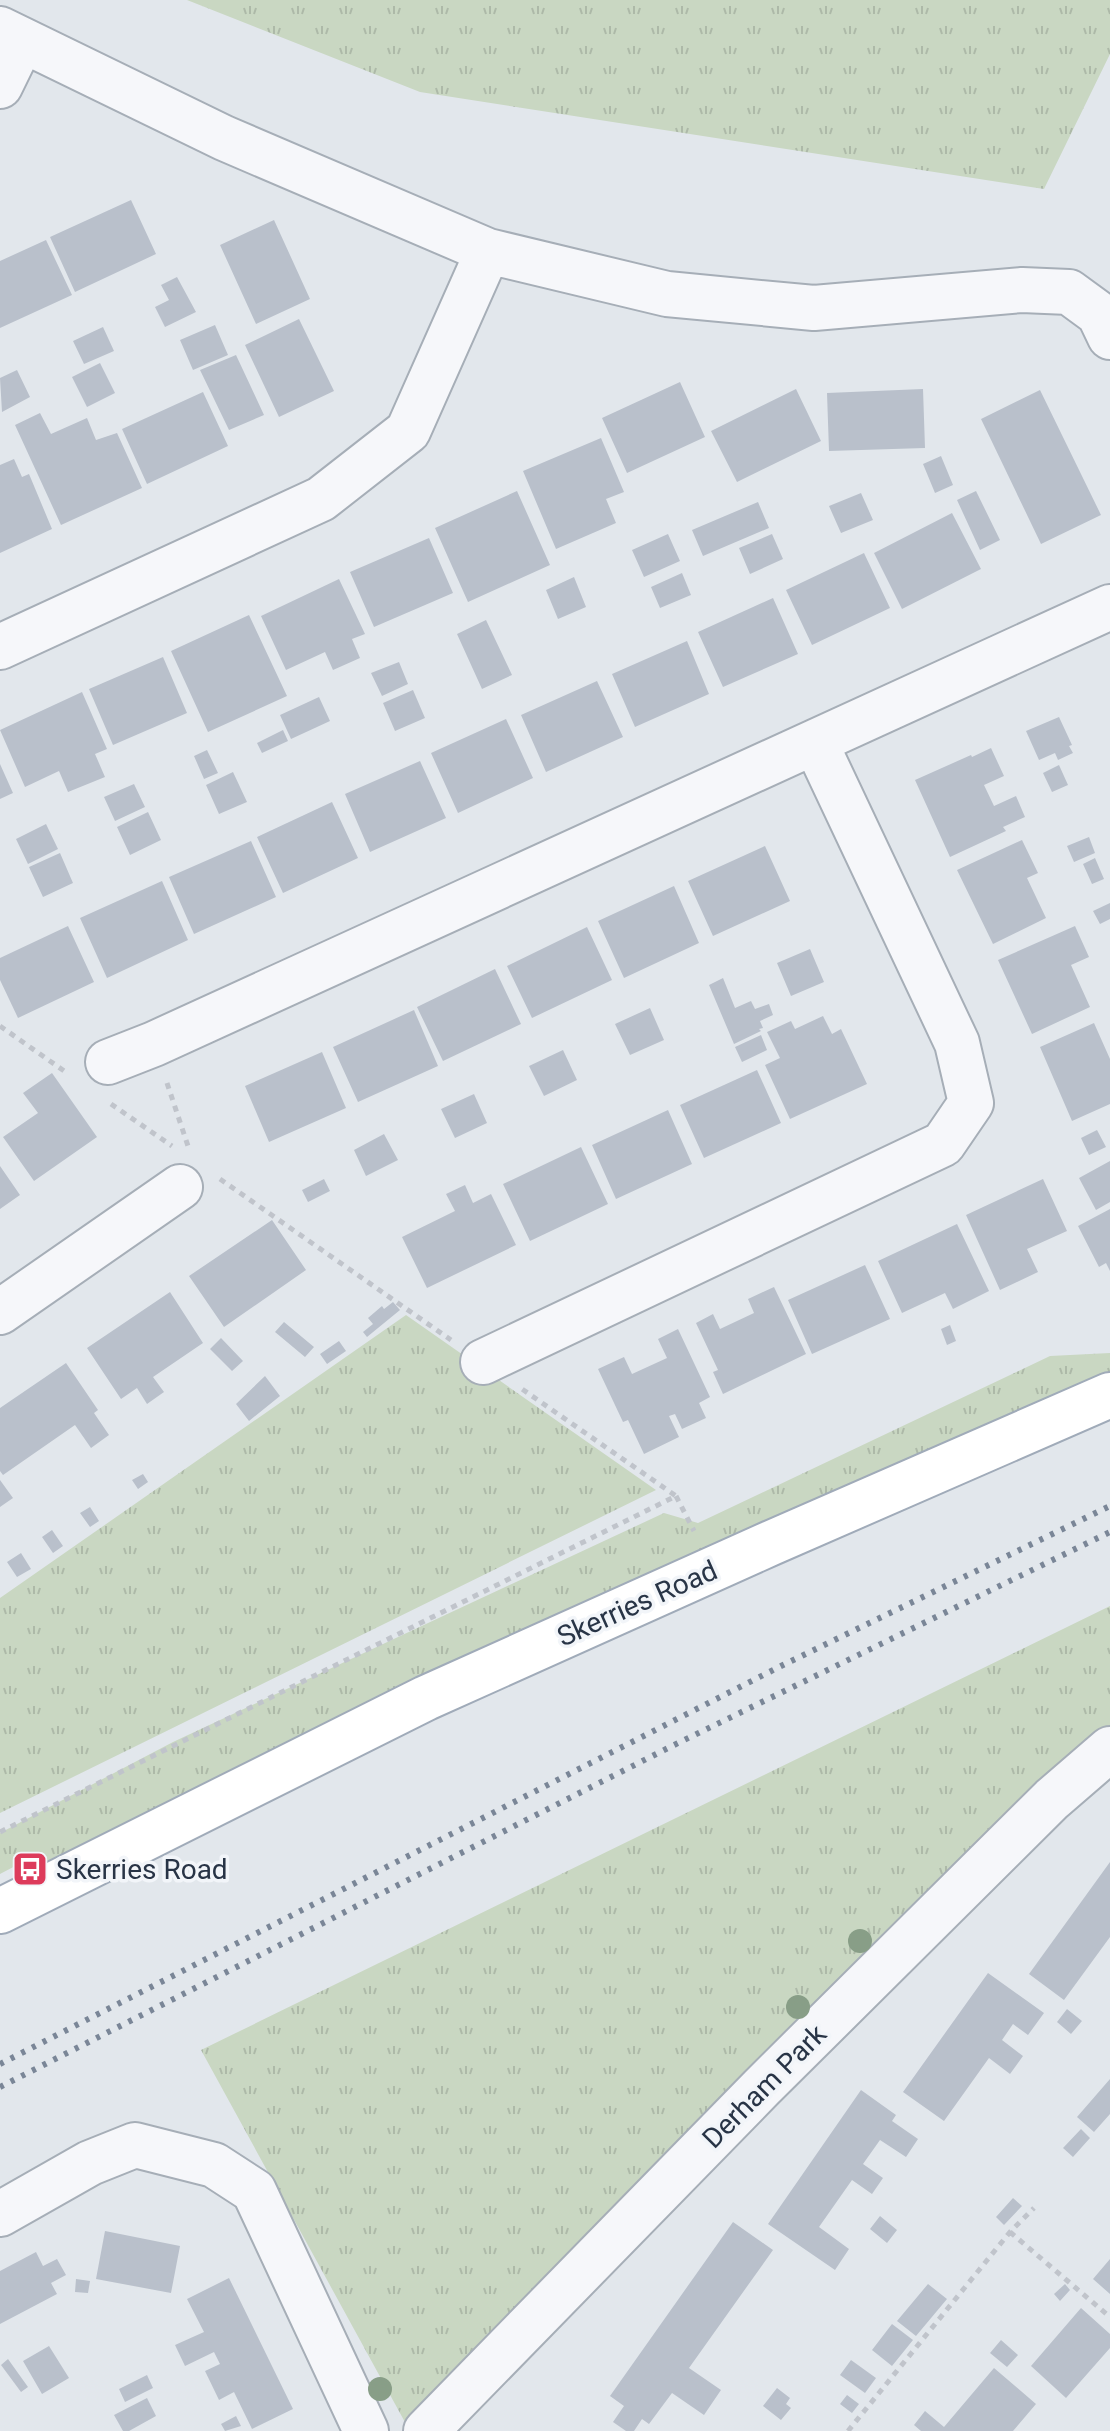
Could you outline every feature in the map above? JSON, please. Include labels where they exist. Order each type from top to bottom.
[{"type":"main road","name":"Skerries Road","points":[[0,1911],[426,1698],[1110,1395]]},
{"type":"street","points":[[0,86],[11,35],[224,138],[488,251],[667,294],[814,308],[1022,290],[1069,292],[1104,326]]},
{"type":"street","points":[[0,647],[321,499],[408,431],[488,251]]},
{"type":"street","points":[[97,1081],[154,1044],[1110,607]]},
{"type":"street","points":[[483,1362],[943,1144],[971,1103],[957,1043],[815,742]]},
{"type":"street","points":[[0,1312],[187,1174]]},
{"type":"street","name":"Derham Park","points":[[426,2431],[761,2088],[1052,1799],[1110,1749]]},
{"type":"street","points":[[0,2214],[90,2163],[135,2145],[214,2165],[254,2191],[366,2431]]},
{"type":"path","points":[[0,1026],[97,1081],[187,1174],[483,1362],[676,1496],[0,1832]]},
{"type":"path","points":[[154,1044],[187,1174]]},
{"type":"path","points":[[848,2431],[1010,2232],[1034,2208]]},
{"type":"path","points":[[1010,2232],[1110,2317]]},
{"type":"green space","points":[[187,0],[1110,0],[1110,54],[1044,189],[420,92]]},
{"type":"green space","points":[[406,1315],[656,1490],[0,1813],[0,1598]]},
{"type":"green space","points":[[1110,1353],[1110,1372],[777,1516],[441,1667],[47,1865],[40,1853],[0,1874],[0,1833],[173,1742],[664,1513],[698,1523],[1050,1356]]},
{"type":"green space","points":[[1110,1606],[1110,1728],[406,2424],[201,2050]]},
{"type":"building","points":[[131,200],[156,254],[75,292],[50,237]]},
{"type":"building","points":[[274,220],[310,299],[256,324],[220,245]]},
{"type":"building","points":[[46,240],[72,295],[0,328],[0,261]]},
{"type":"building","points":[[177,277],[196,312],[165,327],[155,307],[169,300],[161,285]]},
{"type":"building","points":[[299,319],[334,391],[279,417],[245,345]]},
{"type":"building","points":[[215,325],[228,355],[193,370],[180,340]]},
{"type":"building","points":[[103,327],[114,351],[84,364],[73,341]]},
{"type":"building","points":[[236,355],[264,415],[229,430],[200,370]]},
{"type":"building","points":[[100,363],[115,393],[87,407],[72,377]]},
{"type":"building","points":[[17,370],[30,397],[2,412],[0,378]]},
{"type":"building","points":[[680,382],[705,437],[627,473],[602,418]]},
{"type":"building","points":[[796,389],[821,441],[737,482],[711,431]]},
{"type":"building","points":[[923,389],[925,448],[829,451],[827,393]]},
{"type":"building","points":[[1040,390],[1101,515],[1041,544],[981,419]]},
{"type":"building","points":[[203,392],[228,446],[147,484],[122,429]]},
{"type":"building","points":[[40,413],[51,434],[87,418],[96,440],[117,433],[142,488],[61,525],[15,425]]},
{"type":"building","points":[[601,438],[624,492],[606,499],[616,523],[556,549],[523,471]]},
{"type":"building","points":[[941,456],[953,485],[935,493],[923,464]]},
{"type":"building","points":[[14,459],[22,477],[29,474],[52,529],[0,553],[0,465]]},
{"type":"building","points":[[517,491],[550,565],[468,602],[435,528]]},
{"type":"building","points":[[976,491],[1000,540],[980,550],[957,500]]},
{"type":"building","points":[[861,493],[873,520],[841,533],[829,506]]},
{"type":"building","points":[[758,502],[769,528],[703,556],[692,530]]},
{"type":"building","points":[[952,513],[981,569],[902,609],[874,553]]},
{"type":"building","points":[[668,534],[680,561],[644,577],[632,550]]},
{"type":"building","points":[[772,534],[783,559],[750,574],[739,548]]},
{"type":"building","points":[[429,538],[453,593],[374,627],[350,572]]},
{"type":"building","points":[[864,553],[890,608],[812,645],[786,590]]},
{"type":"building","points":[[682,573],[691,595],[660,608],[651,587]]},
{"type":"building","points":[[574,577],[586,607],[558,619],[546,590]]},
{"type":"building","points":[[339,579],[365,634],[352,639],[360,658],[333,670],[325,652],[286,670],[261,616]]},
{"type":"building","points":[[773,598],[798,654],[723,687],[698,632]]},
{"type":"building","points":[[249,615],[287,696],[208,732],[171,651]]},
{"type":"building","points":[[486,620],[512,675],[482,689],[457,634]]},
{"type":"building","points":[[687,641],[709,694],[635,727],[612,674]]},
{"type":"building","points":[[163,657],[187,713],[113,745],[89,689]]},
{"type":"building","points":[[399,662],[408,684],[382,696],[371,673]]},
{"type":"building","points":[[597,681],[623,737],[546,772],[521,715]]},
{"type":"building","points":[[413,690],[425,718],[395,731],[383,703]]},
{"type":"building","points":[[82,692],[107,749],[95,754],[105,777],[68,792],[59,771],[25,787],[0,730]]},
{"type":"building","points":[[319,697],[330,721],[291,739],[280,715]]},
{"type":"building","points":[[1059,717],[1073,753],[1058,760],[1055,753],[1039,760],[1026,731]]},
{"type":"building","points":[[506,719],[533,778],[458,813],[431,753]]},
{"type":"building","points":[[283,730],[288,741],[262,753],[257,743]]},
{"type":"building","points":[[991,748],[1004,776],[984,785],[994,806],[1016,796],[1025,817],[1003,827],[1006,831],[950,857],[915,780]]},
{"type":"building","points":[[207,750],[218,773],[204,779],[194,756]]},
{"type":"building","points":[[420,761],[446,818],[370,852],[345,794]]},
{"type":"building","points":[[0,764],[13,793],[0,799]]},
{"type":"building","points":[[1059,765],[1068,785],[1052,792],[1043,773]]},
{"type":"building","points":[[233,772],[247,802],[219,814],[206,785]]},
{"type":"building","points":[[134,784],[145,807],[115,821],[104,797]]},
{"type":"building","points":[[332,802],[358,858],[283,893],[257,837]]},
{"type":"building","points":[[148,812],[161,840],[130,855],[117,827]]},
{"type":"building","points":[[46,824],[58,849],[28,864],[16,839]]},
{"type":"building","points":[[1089,837],[1095,853],[1074,862],[1067,846]]},
{"type":"building","points":[[1022,840],[1038,873],[1027,878],[1046,918],[993,944],[957,870]]},
{"type":"building","points":[[251,841],[276,897],[194,934],[169,877]]},
{"type":"building","points":[[765,846],[790,901],[713,936],[688,881]]},
{"type":"building","points":[[60,853],[73,883],[43,897],[29,867]]},
{"type":"building","points":[[1095,858],[1104,879],[1092,884],[1083,864]]},
{"type":"building","points":[[162,881],[188,940],[107,978],[80,918]]},
{"type":"building","points":[[674,886],[699,943],[624,978],[598,921]]},
{"type":"building","points":[[1110,903],[1110,919],[1100,924],[1093,911]]},
{"type":"building","points":[[68,926],[94,982],[18,1018],[0,980],[0,958]]},
{"type":"building","points":[[1075,926],[1089,957],[1071,965],[1090,1007],[1032,1034],[998,960]]},
{"type":"building","points":[[587,927],[612,980],[532,1018],[507,966]]},
{"type":"building","points":[[810,949],[824,982],[791,996],[777,963]]},
{"type":"building","points":[[495,969],[521,1024],[443,1061],[417,1007]]},
{"type":"building","points":[[723,978],[735,1008],[751,1001],[755,1009],[769,1004],[773,1015],[760,1021],[761,1031],[734,1044],[709,985]]},
{"type":"building","points":[[650,1008],[664,1040],[630,1055],[615,1024]]},
{"type":"building","points":[[414,1010],[438,1066],[358,1102],[333,1047]]},
{"type":"building","points":[[823,1016],[832,1034],[841,1029],[867,1084],[790,1119],[765,1065],[780,1058],[767,1032],[791,1021],[795,1029]]},
{"type":"building","points":[[1094,1023],[1110,1059],[1110,1104],[1072,1121],[1040,1047]]},
{"type":"building","points":[[761,1035],[767,1050],[742,1062],[735,1047]]},
{"type":"building","points":[[563,1050],[577,1080],[544,1096],[529,1066]]},
{"type":"building","points":[[322,1052],[346,1108],[269,1142],[245,1086]]},
{"type":"building","points":[[757,1070],[781,1123],[704,1158],[680,1105]]},
{"type":"building","points":[[52,1073],[97,1137],[34,1181],[3,1137],[38,1113],[23,1093]]},
{"type":"building","points":[[474,1094],[487,1123],[455,1138],[441,1109]]},
{"type":"building","points":[[668,1110],[692,1164],[616,1199],[592,1145]]},
{"type":"building","points":[[1097,1130],[1106,1147],[1089,1155],[1081,1138]]},
{"type":"building","points":[[384,1134],[398,1160],[366,1176],[354,1150]]},
{"type":"building","points":[[581,1147],[608,1204],[530,1241],[503,1184]]},
{"type":"building","points":[[1110,1161],[1110,1202],[1096,1210],[1079,1178]]},
{"type":"building","points":[[0,1166],[20,1195],[0,1209]]},
{"type":"building","points":[[324,1179],[330,1191],[308,1202],[302,1190]]},
{"type":"building","points":[[1043,1179],[1067,1231],[1027,1249],[1038,1272],[1000,1290],[966,1215]]},
{"type":"building","points":[[465,1185],[473,1203],[491,1194],[516,1245],[427,1288],[402,1237],[455,1211],[446,1194]]},
{"type":"building","points":[[1110,1209],[1110,1271],[1106,1263],[1099,1267],[1078,1226]]},
{"type":"building","points":[[272,1220],[306,1270],[224,1327],[189,1276]]},
{"type":"building","points":[[957,1224],[989,1291],[953,1309],[945,1293],[902,1313],[878,1261]]},
{"type":"building","points":[[865,1265],[890,1319],[812,1354],[788,1300]]},
{"type":"building","points":[[774,1287],[806,1354],[723,1394],[713,1372],[718,1370],[696,1323],[713,1314],[720,1329],[754,1313],[748,1299]]},
{"type":"building","points":[[170,1292],[203,1343],[153,1377],[164,1392],[147,1404],[137,1388],[121,1399],[87,1348]]},
{"type":"building","points":[[393,1302],[400,1310],[367,1337],[363,1332],[373,1324],[368,1318],[382,1306],[384,1309]]},
{"type":"building","points":[[284,1322],[314,1347],[305,1357],[275,1332]]},
{"type":"building","points":[[950,1325],[956,1341],[947,1345],[941,1329]]},
{"type":"building","points":[[678,1329],[710,1397],[699,1403],[706,1418],[682,1429],[675,1414],[669,1416],[679,1437],[644,1454],[628,1420],[623,1422],[598,1369],[624,1357],[632,1374],[667,1358],[658,1339]]},
{"type":"building","points":[[221,1338],[243,1361],[232,1371],[210,1349]]},
{"type":"building","points":[[339,1341],[346,1351],[327,1364],[320,1354]]},
{"type":"building","points":[[66,1363],[98,1410],[94,1413],[109,1435],[91,1448],[75,1425],[3,1475],[0,1471],[0,1408]]},
{"type":"building","points":[[265,1376],[280,1396],[249,1421],[236,1404]]},
{"type":"building","points":[[143,1474],[148,1482],[138,1489],[132,1480]]},
{"type":"building","points":[[0,1480],[13,1498],[0,1507]]},
{"type":"building","points":[[90,1507],[99,1521],[90,1527],[80,1513]]},
{"type":"building","points":[[52,1530],[63,1546],[53,1553],[42,1537]]},
{"type":"building","points":[[21,1553],[31,1569],[17,1577],[7,1562]]},
{"type":"building","points":[[1110,1862],[1110,1937],[1064,2000],[1029,1974]]},
{"type":"building","points":[[988,1973],[1044,2013],[1028,2035],[1013,2024],[1002,2040],[1023,2056],[1010,2074],[989,2058],[944,2121],[903,2092]]},
{"type":"building","points":[[1067,2009],[1082,2021],[1071,2034],[1057,2022]]},
{"type":"building","points":[[1110,2079],[1110,2114],[1094,2132],[1077,2117]]},
{"type":"building","points":[[861,2090],[896,2115],[892,2121],[918,2139],[906,2157],[880,2140],[863,2164],[883,2178],[872,2194],[852,2180],[819,2227],[849,2249],[835,2270],[768,2224]]},
{"type":"building","points":[[1081,2129],[1090,2138],[1073,2157],[1063,2148]]},
{"type":"building","points":[[1013,2198],[1022,2206],[1004,2225],[996,2217]]},
{"type":"building","points":[[880,2216],[897,2230],[887,2243],[870,2229]]},
{"type":"building","points":[[733,2222],[773,2250],[689,2368],[721,2390],[704,2415],[672,2393],[649,2424],[642,2419],[634,2431],[626,2431],[613,2422],[624,2406],[610,2396]]},
{"type":"building","points":[[105,2231],[180,2246],[171,2293],[96,2279]]},
{"type":"building","points":[[36,2252],[43,2266],[57,2259],[66,2275],[51,2283],[57,2294],[0,2324],[0,2271]]},
{"type":"building","points":[[1110,2259],[1110,2294],[1093,2279]]},
{"type":"building","points":[[229,2278],[293,2409],[252,2429],[234,2392],[219,2400],[205,2371],[220,2364],[214,2352],[185,2366],[175,2345],[204,2332],[187,2299]]},
{"type":"building","points":[[76,2279],[90,2281],[88,2293],[75,2292]]},
{"type":"building","points":[[928,2284],[947,2299],[916,2336],[897,2321]]},
{"type":"building","points":[[1065,2284],[1070,2290],[1060,2301],[1054,2294]]},
{"type":"building","points":[[1081,2308],[1110,2334],[1110,2348],[1066,2398],[1031,2366]]},
{"type":"building","points":[[892,2324],[913,2340],[892,2366],[872,2350]]},
{"type":"building","points":[[1001,2340],[1018,2355],[1007,2367],[990,2353]]},
{"type":"building","points":[[49,2346],[69,2378],[42,2394],[23,2361]]},
{"type":"building","points":[[8,2359],[28,2387],[21,2392],[1,2365]]},
{"type":"building","points":[[851,2360],[876,2378],[865,2393],[840,2375]]},
{"type":"building","points":[[994,2368],[1036,2404],[1013,2431],[921,2431],[914,2425],[925,2411],[944,2427]]},
{"type":"building","points":[[147,2375],[153,2388],[125,2402],[119,2389]]},
{"type":"building","points":[[777,2388],[790,2398],[786,2404],[791,2408],[781,2420],[763,2406]]},
{"type":"building","points":[[847,2395],[859,2404],[852,2413],[840,2404]]},
{"type":"building","points":[[147,2398],[156,2416],[129,2431],[123,2431],[114,2415]]},
{"type":"building","points":[[236,2416],[241,2426],[225,2431],[221,2424]]},
{"type":"railway","points":[[0,2064],[783,1665],[1110,1506]]},
{"type":"railway","points":[[0,2087],[672,1746],[1110,1532]]},
{"type":"place","name":"Skerries Road","points":[[30,1869]]}]
